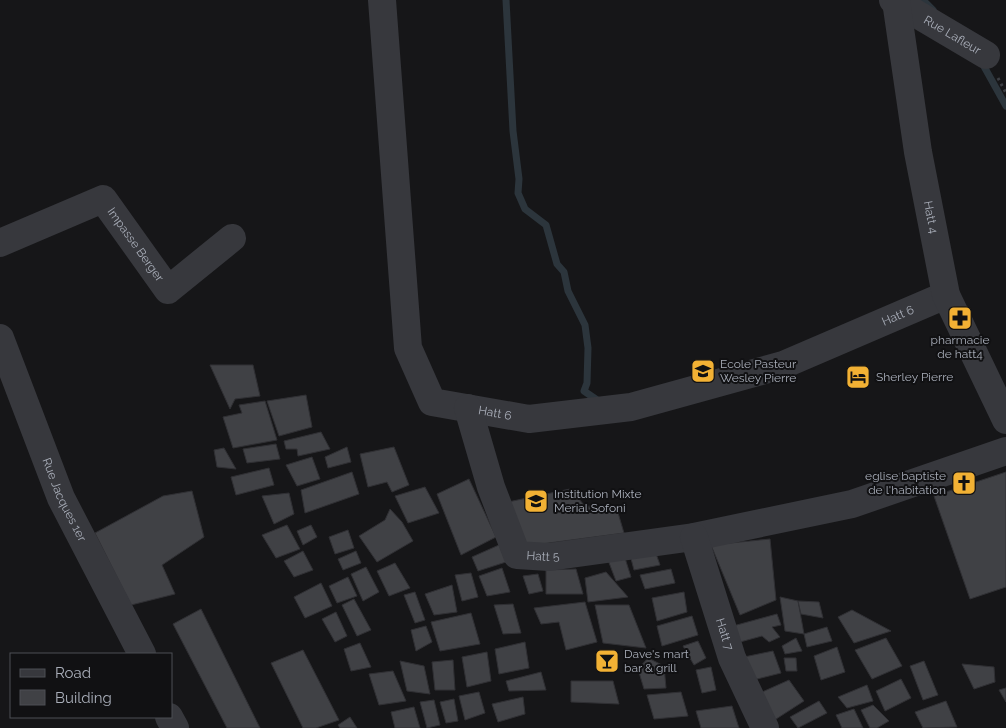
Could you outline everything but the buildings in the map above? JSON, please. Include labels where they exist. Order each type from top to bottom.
[{"type":"street","name":"Hatt 6","points":[[382,0],[408,348],[432,402],[529,418],[631,407],[783,365],[946,295]]},
{"type":"street","name":"Rue Lafleur","points":[[894,0],[986,55]]},
{"type":"street","name":"Hatt 4","points":[[894,0],[918,152],[946,295],[1006,420]]},
{"type":"street","name":"Impasse Berger","points":[[0,243],[103,199],[168,290],[232,238]]},
{"type":"street","name":"Rue Jacques 1er","points":[[0,338],[61,498],[141,653]]},
{"type":"street","name":"Hatt 5","points":[[468,408],[491,488],[517,555],[549,557],[694,537]]},
{"type":"street","points":[[694,537],[852,504],[1006,451]]},
{"type":"street","name":"Hatt 7","points":[[694,537],[732,658],[765,728]]},
{"type":"waterway","points":[[506,0],[513,131],[519,179],[518,193],[525,209],[546,225],[557,264],[564,272],[568,291],[585,325],[588,348],[587,383],[584,391],[600,402]]},
{"type":"waterway","points":[[923,0],[933,10]]},
{"type":"waterway","points":[[981,61],[1006,106]]},
{"type":"place","name":"pharmacie de hatt4","points":[[960,318]]},
{"type":"place","name":"Ecole Pasteur Wesley Pierre","points":[[703,371]]},
{"type":"place","name":"Sherley Pierre","points":[[858,377]]},
{"type":"place","name":"eglise baptiste de l'habitation","points":[[964,483]]},
{"type":"place","name":"Institution Mixte Merial Sofoni","points":[[536,501]]},
{"type":"place","name":"Dave's mart bar & grill","points":[[607,661]]}]
